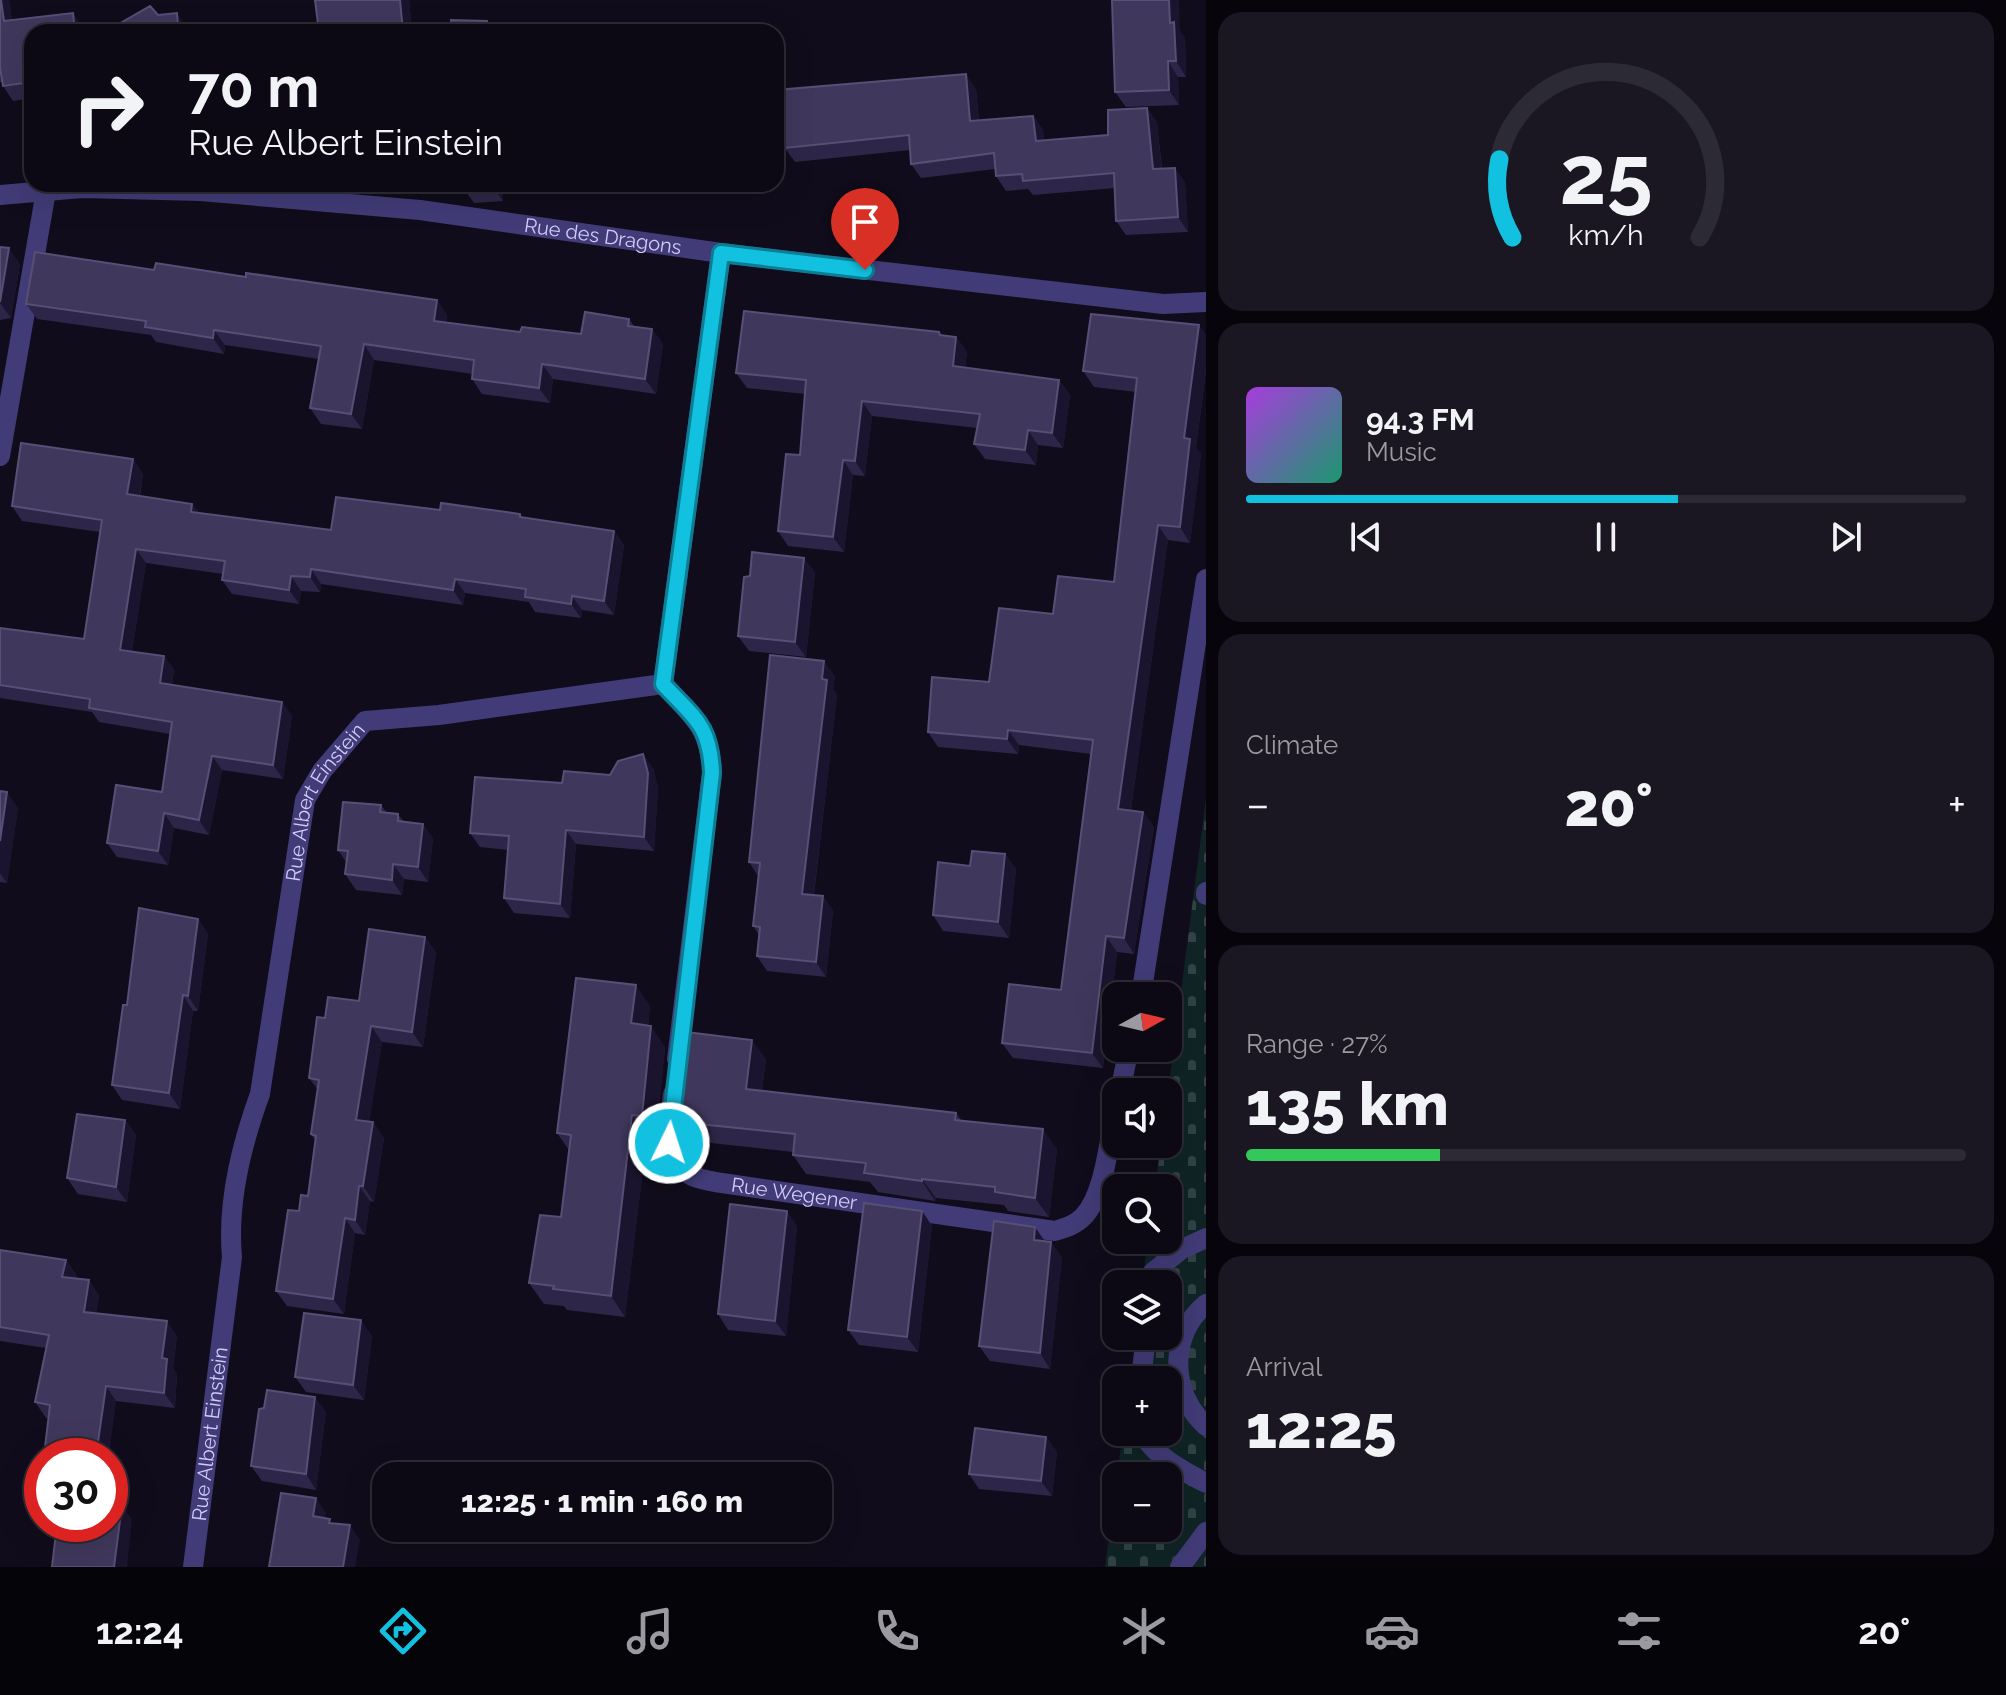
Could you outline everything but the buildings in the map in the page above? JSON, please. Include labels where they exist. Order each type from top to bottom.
[{"type":"street","name":"Rue des Dragons","points":[[0,195],[34,192]]},
{"type":"street","points":[[0,456],[46,192]]},
{"type":"street","name":"Rue des Dragons","points":[[212,192],[420,210],[721,253],[1150,303],[1206,302]]},
{"type":"street","points":[[663,684],[721,253]]},
{"type":"street","points":[[1143,982],[1206,579]]},
{"type":"street","name":"Rue Wegener","points":[[663,684],[704,729],[711,749],[712,773],[669,1125],[669,1143],[678,1163],[690,1175],[715,1182],[1055,1231],[1069,1227],[1091,1207],[1105,1158]]},
{"type":"street","name":"Rue Albert Einstein","points":[[193,1567],[232,1257],[229,1226],[245,1135],[260,1094],[305,800],[322,771],[365,721],[439,715],[663,684]]},
{"type":"street","points":[[1156,1270],[1182,1249],[1206,1238]]},
{"type":"street","points":[[1206,1304],[1185,1329],[1179,1351],[1178,1374],[1184,1396],[1195,1416],[1206,1426]]},
{"type":"street","points":[[1151,1446],[1175,1468],[1206,1483]]},
{"type":"street","points":[[1180,1567],[1206,1532]]},
{"type":"green space","points":[[1206,799],[1206,1567],[1105,1567],[1108,1542],[1182,1542],[1182,1462],[1119,1462],[1121,1446],[1182,1446],[1182,1366],[1132,1366],[1134,1350],[1182,1350],[1182,1270],[1144,1270],[1146,1254],[1182,1254],[1182,1174],[1157,1174],[1159,1158],[1182,1158],[1182,1078],[1170,1078],[1172,1062],[1182,1062],[1182,984]]},
{"type":"route","points":[[669,1143],[712,773],[711,749],[704,729],[663,684],[721,253],[865,270]]}]
